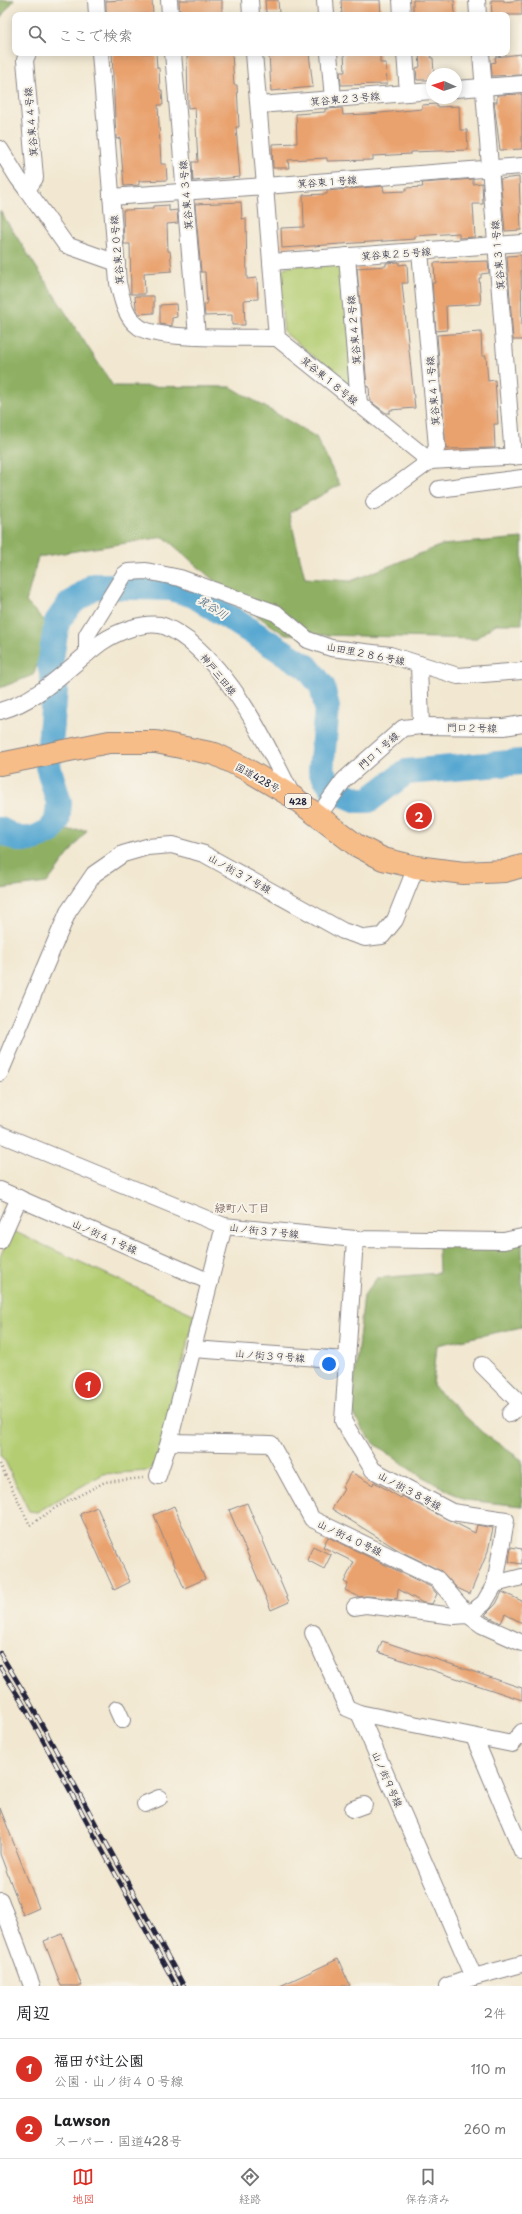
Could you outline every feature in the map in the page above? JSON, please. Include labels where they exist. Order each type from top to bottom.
[{"type":"highway","name":"国道428号","points":[[0,764],[109,742],[156,742],[215,754],[246,769],[293,797],[323,809],[356,845],[383,859],[416,867],[464,873],[505,871],[522,866]]},
{"type":"street","points":[[96,0],[97,12]]},
{"type":"street","points":[[169,0],[170,12]]},
{"type":"street","points":[[250,0],[251,12]]},
{"type":"street","points":[[325,0],[326,12]]},
{"type":"street","points":[[401,0],[402,12]]},
{"type":"street","points":[[477,0],[478,12]]},
{"type":"street","name":"箕谷東４４号線","points":[[27,56],[25,60],[35,178],[27,190]]},
{"type":"street","name":"箕谷東２０号線","points":[[100,56],[118,283],[126,311],[139,327],[163,336],[277,338]]},
{"type":"street","name":"箕谷東４３号線","points":[[174,56],[197,336]]},
{"type":"street","points":[[254,56],[277,338]]},
{"type":"street","points":[[329,56],[333,99]]},
{"type":"street","points":[[405,56],[408,93]]},
{"type":"street","name":"箕谷東３１号線","points":[[481,56],[496,245],[518,457]]},
{"type":"street","points":[[462,89],[522,84]]},
{"type":"street","name":"箕谷東２３号線","points":[[259,105],[426,92]]},
{"type":"street","points":[[0,149],[18,178],[66,245],[117,263]]},
{"type":"street","name":"箕谷東１号線","points":[[111,197],[522,166]]},
{"type":"street","name":"箕谷東２５号線","points":[[271,262],[522,243]]},
{"type":"street","name":"箕谷東４１号線","points":[[420,251],[437,447],[430,461]]},
{"type":"street","name":"箕谷東４２号線","points":[[347,256],[359,404]]},
{"type":"street","name":"箕谷東１８号線","points":[[277,338],[430,461]]},
{"type":"street","points":[[374,502],[430,461],[518,457]]},
{"type":"street","points":[[439,489],[522,478]]},
{"type":"street","name":"山田里２８６号線","points":[[87,654],[87,635],[124,575],[128,572],[146,571],[180,578],[276,613],[308,640],[331,648],[390,655],[458,676],[522,671]]},
{"type":"street","name":"神戸三田線","points":[[0,711],[23,702],[41,692],[63,672],[104,641],[124,631],[142,626],[160,625],[180,634],[204,654],[235,693],[256,725],[293,797]]},
{"type":"street","points":[[419,664],[421,726]]},
{"type":"street","name":"門口２号線","points":[[421,726],[504,727],[522,724]]},
{"type":"street","name":"門口１号線","points":[[323,809],[344,780],[403,728],[421,726]]},
{"type":"street","name":"山ノ街３７号線","points":[[0,1073],[68,912],[94,874],[123,854],[147,847],[172,845],[204,854],[343,931],[365,938],[382,936],[395,920],[416,867]]},
{"type":"street","name":"山ノ街３７号線","points":[[0,1134],[224,1226],[355,1239],[504,1242],[522,1237]]},
{"type":"street","name":"山ノ街４１号線","points":[[0,1190],[210,1282]]},
{"type":"street","points":[[0,1241],[19,1198]]},
{"type":"street","points":[[158,1476],[169,1442],[224,1226]]},
{"type":"street","name":"山ノ街３８号線","points":[[355,1239],[343,1421],[372,1470],[452,1512],[506,1520],[495,1584],[484,1603],[468,1615]]},
{"type":"street","name":"山ノ街３９号線","points":[[193,1349],[347,1360]]},
{"type":"street","points":[[482,1365],[518,1407]]},
{"type":"street","name":"山ノ街４０号線","points":[[169,1442],[271,1444],[312,1519],[437,1578],[468,1615],[482,1625],[522,1643]]},
{"type":"street","points":[[495,1584],[522,1577]]},
{"type":"street","points":[[355,1607],[366,1605],[454,1616],[468,1615]]},
{"type":"street","points":[[313,1633],[347,1708],[359,1713],[512,1744],[522,1732]]},
{"type":"street","name":"山ノ街９号線","points":[[359,1713],[474,1976]]},
{"type":"street","points":[[474,1736],[520,1843]]},
{"type":"street","points":[[0,1900],[32,1986]]},
{"type":"street","points":[[448,1986],[474,1976],[522,1965]]},
{"type":"path","points":[[0,1464],[30,1525],[55,1508],[105,1482],[158,1476]]},
{"type":"green space","points":[[0,0],[14,0],[0,18]]},
{"type":"green space","points":[[0,211],[113,386],[231,387],[316,437],[340,485],[289,513],[305,578],[351,581],[442,545],[522,538],[522,624],[496,624],[475,639],[284,634],[243,606],[164,537],[38,557],[26,602],[52,628],[33,675],[0,688]]},
{"type":"green space","points":[[337,262],[344,271],[353,383],[346,383],[284,332],[278,278],[285,267]]},
{"type":"green space","points":[[87,830],[47,883],[0,889],[0,832]]},
{"type":"green space","points":[[11,1230],[195,1315],[156,1463],[148,1471],[103,1474],[37,1512],[29,1511],[4,1459],[0,1456],[0,1257]]},
{"type":"green space","points":[[522,1242],[522,1327],[437,1345],[433,1386],[483,1433],[522,1460],[522,1506],[465,1500],[414,1472],[375,1444],[361,1427],[351,1408],[364,1295],[377,1278],[439,1273],[438,1247]]},
{"type":"building","points":[[152,0],[153,12],[106,12],[106,1]]},
{"type":"building","points":[[179,0],[222,0],[222,12],[180,12]]},
{"type":"building","points":[[265,0],[278,0],[279,12],[266,12]]},
{"type":"building","points":[[341,0],[380,0],[381,12],[342,12]]},
{"type":"building","points":[[413,0],[454,0],[455,12],[413,12]]},
{"type":"building","points":[[491,0],[504,0],[504,2],[522,0],[522,15],[510,15],[510,12],[492,12]]},
{"type":"building","points":[[522,54],[522,75],[492,76],[491,63],[496,62],[495,57]]},
{"type":"building","points":[[112,56],[156,56],[163,105],[158,105],[161,164],[166,164],[167,180],[139,181],[139,185],[124,186],[120,138],[116,139]]},
{"type":"building","points":[[187,56],[232,56],[234,85],[237,85],[239,127],[236,127],[240,177],[193,181],[192,162],[198,162],[195,107],[188,108]]},
{"type":"building","points":[[269,56],[309,56],[313,87],[271,91]]},
{"type":"building","points":[[344,56],[380,56],[380,63],[386,63],[387,84],[341,85],[340,72],[345,72]]},
{"type":"building","points":[[419,56],[431,56],[431,58],[433,58],[434,68],[426,68],[426,80],[417,80],[416,68],[420,67]]},
{"type":"building","points":[[522,94],[522,149],[500,150],[494,102],[497,102],[497,95]]},
{"type":"building","points":[[437,104],[437,107],[459,106],[460,130],[467,130],[468,150],[411,152],[411,154],[373,156],[373,160],[327,161],[327,158],[288,160],[289,168],[273,168],[272,144],[297,143],[296,114],[325,112],[325,109],[342,108],[343,115],[369,114],[422,109],[422,105]]},
{"type":"building","points":[[519,177],[521,230],[505,231],[500,179]]},
{"type":"building","points":[[473,179],[473,184],[482,183],[483,204],[473,204],[475,237],[459,238],[459,233],[415,236],[415,239],[282,248],[281,228],[304,227],[303,195],[327,194],[327,191],[383,186],[384,192],[406,191],[406,188],[423,187],[422,183]]},
{"type":"building","points":[[241,202],[242,219],[246,218],[247,279],[257,278],[258,299],[244,300],[245,325],[232,325],[232,315],[205,316],[204,305],[207,304],[205,272],[201,272],[195,204]]},
{"type":"building","points":[[169,205],[169,211],[177,210],[178,223],[167,224],[168,251],[170,251],[172,271],[144,273],[145,294],[131,294],[130,244],[124,244],[123,210],[153,209],[153,206]]},
{"type":"building","points":[[521,255],[522,340],[513,340],[507,256]]},
{"type":"building","points":[[488,261],[489,273],[481,274],[481,278],[479,278],[481,304],[446,306],[447,330],[436,331],[432,283],[435,283],[434,263]]},
{"type":"building","points":[[399,262],[399,265],[407,264],[408,283],[402,283],[415,408],[390,410],[390,413],[386,413],[370,401],[369,387],[367,387],[357,268],[386,266],[386,263]]},
{"type":"building","points":[[135,296],[154,296],[154,313],[139,314],[136,308]]},
{"type":"building","points":[[176,304],[177,317],[172,318],[172,326],[160,324],[160,305]]},
{"type":"building","points":[[481,332],[482,356],[486,356],[488,381],[495,380],[498,424],[494,424],[495,448],[446,449],[437,335]]},
{"type":"building","points":[[351,1472],[373,1485],[374,1482],[401,1498],[402,1496],[475,1533],[477,1525],[493,1528],[488,1551],[470,1594],[457,1588],[441,1571],[400,1551],[332,1509],[344,1489],[342,1488]]},
{"type":"building","points":[[247,1503],[289,1602],[271,1610],[229,1510]]},
{"type":"building","points":[[174,1506],[205,1579],[184,1588],[154,1515]]},
{"type":"building","points":[[97,1507],[130,1582],[114,1590],[80,1514]]},
{"type":"building","points":[[328,1537],[431,1587],[437,1594],[432,1604],[423,1603],[398,1589],[397,1599],[367,1596],[359,1597],[345,1590],[348,1584],[344,1582],[354,1562],[323,1547]]},
{"type":"building","points":[[313,1546],[331,1555],[324,1569],[307,1560]]},
{"type":"building","points":[[511,1547],[522,1549],[522,1564],[509,1562]]},
{"type":"building","points":[[502,1592],[522,1601],[522,1623],[505,1614],[501,1623],[485,1615],[496,1604]]},
{"type":"building","points":[[382,1641],[522,1688],[522,1700],[378,1652]]},
{"type":"building","points":[[0,1808],[39,1908],[23,1915],[0,1854]]},
{"type":"building","points":[[62,1934],[82,1986],[61,1986],[44,1941]]},
{"type":"building","points":[[338,1959],[350,1986],[280,1986]]},
{"type":"waterway","name":"箕谷川","points":[[0,830],[18,839],[33,839],[50,831],[57,821],[59,803],[48,766],[55,689],[50,664],[57,622],[69,605],[94,586],[171,588],[194,595],[307,667],[322,686],[327,708],[321,771],[334,790],[358,800],[369,800],[406,772],[522,762]]},
{"type":"railway","points":[[0,1653],[28,1699],[184,1986]]},
{"type":"railway","points":[[0,1667],[22,1702],[176,1986]]},
{"type":"place","name":"Lawson","points":[[419,816]]},
{"type":"place","name":"福田が辻公園","points":[[88,1385]]},
{"type":"district","name":"緑町八丁目","points":[[242,1207]]}]
